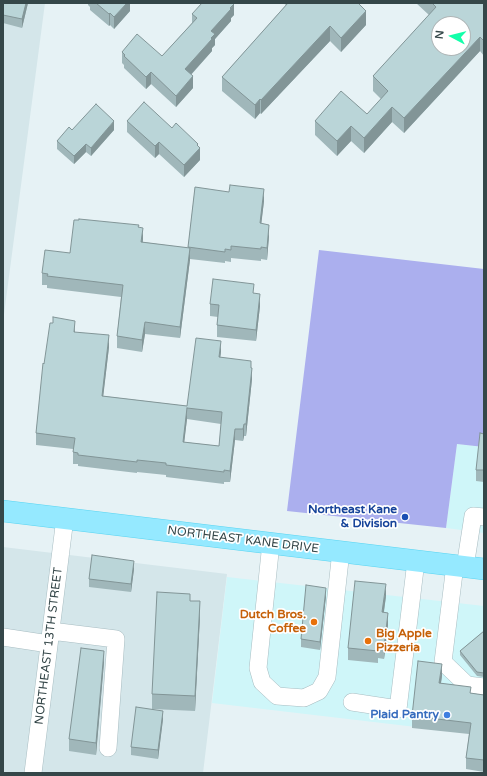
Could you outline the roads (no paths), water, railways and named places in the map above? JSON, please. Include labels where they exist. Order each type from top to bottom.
[{"type":"main road","name":"NORTHEAST KANE DRIVE","points":[[3,511],[468,567]]},
{"type":"street","points":[[484,517],[473,516],[468,567],[443,662],[467,685],[484,687]]},
{"type":"street","name":"NORTHEAST 13TH STREET","points":[[33,773],[65,518]]},
{"type":"street","points":[[271,543],[258,668],[262,682],[277,696],[304,698],[319,691],[327,676],[341,551]]},
{"type":"street","points":[[352,702],[398,709],[416,561]]},
{"type":"street","points":[[3,637],[116,639],[108,748]]},
{"type":"place","name":"Northeast Kane & Division","points":[[405,517]]},
{"type":"place","name":"Dutch Bros. Coffee","points":[[314,622]]},
{"type":"place","name":"Big Apple Pizzeria","points":[[368,641]]},
{"type":"place","name":"Plaid Pantry","points":[[447,715]]}]
